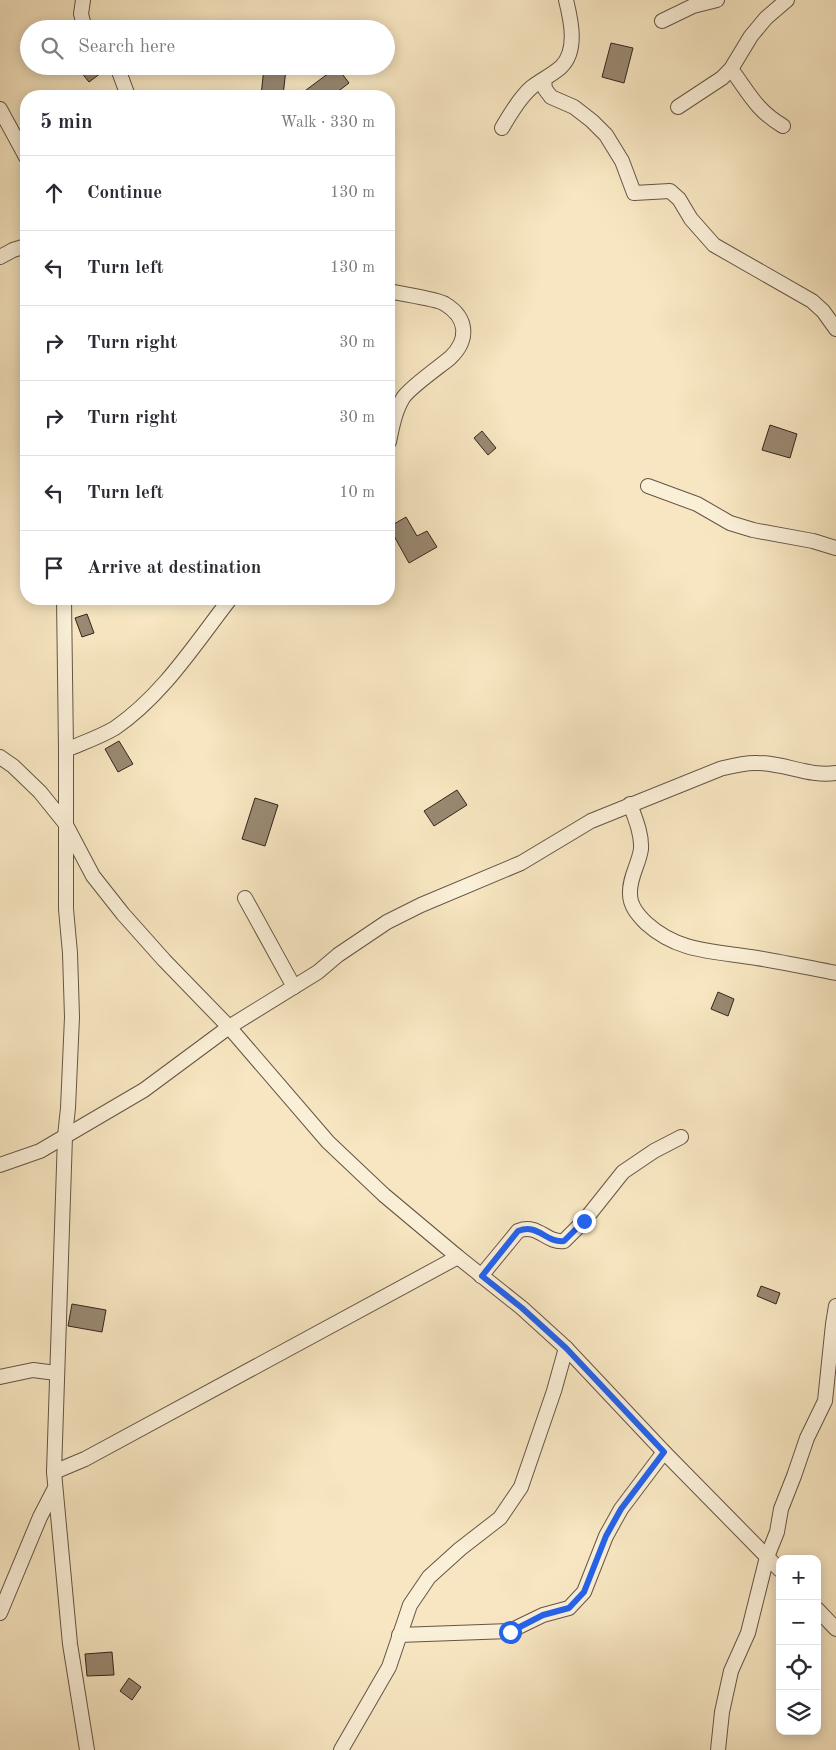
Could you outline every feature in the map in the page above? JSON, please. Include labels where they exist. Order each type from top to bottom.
[{"type":"street","points":[[82,20],[80,14],[83,0]]},
{"type":"street","points":[[502,128],[531,88],[561,67],[567,58],[571,42],[572,24],[566,0]]},
{"type":"street","points":[[662,21],[693,6],[717,0]]},
{"type":"street","points":[[678,107],[722,78],[731,69],[751,36],[766,18],[787,0]]},
{"type":"street","points":[[731,69],[757,106],[769,118],[783,126]]},
{"type":"street","points":[[120,75],[126,90]]},
{"type":"street","points":[[544,80],[545,88],[551,97],[574,107],[606,135],[622,160],[634,193],[670,191],[680,199],[691,219],[714,245],[812,301],[836,329]]},
{"type":"street","points":[[0,109],[20,131]]},
{"type":"street","points":[[0,257],[20,248]]},
{"type":"street","points":[[395,292],[444,303],[458,316],[465,329],[462,343],[452,356],[403,396],[395,415]]},
{"type":"street","points":[[648,486],[697,504],[730,523],[753,530],[813,540],[836,548]]},
{"type":"street","points":[[64,605],[66,909],[70,953],[72,1018],[65,1136],[54,1472],[70,1644],[87,1750]]},
{"type":"street","points":[[66,750],[114,728],[140,708],[167,681],[225,605]]},
{"type":"street","points":[[0,757],[40,792],[65,823],[93,876],[111,899],[164,960],[229,1027],[328,1142],[384,1195],[522,1308],[566,1348],[664,1452],[776,1566]]},
{"type":"street","points":[[0,1165],[40,1151],[144,1090],[229,1027],[294,987],[387,922],[421,905],[521,863],[591,821],[720,769],[734,766],[757,763],[787,767],[813,774],[836,773]]},
{"type":"street","points":[[630,804],[639,830],[641,849],[632,879],[630,894],[636,914],[653,929],[671,941],[700,950],[757,958],[836,973]]},
{"type":"street","points":[[244,898],[294,987]]},
{"type":"street","points":[[482,1276],[518,1231],[526,1228],[538,1231],[557,1242],[564,1241],[584,1221],[623,1172],[682,1137]]},
{"type":"street","points":[[54,1472],[85,1459],[458,1257]]},
{"type":"street","points":[[718,1750],[727,1684],[748,1633],[767,1557],[777,1532],[781,1508],[807,1438],[825,1402],[832,1324],[836,1306]]},
{"type":"street","points":[[341,1750],[389,1667],[410,1605],[429,1577],[460,1549],[500,1518],[521,1487],[554,1391],[566,1348]]},
{"type":"street","points":[[0,1377],[33,1370],[56,1373]]},
{"type":"street","points":[[399,1635],[510,1632],[543,1615],[569,1608],[584,1592],[606,1536],[621,1509],[664,1452]]},
{"type":"street","points":[[0,1613],[36,1525],[55,1489]]},
{"type":"street","points":[[821,1613],[836,1628]]},
{"type":"building","points":[[611,43],[633,48],[624,83],[602,77]]},
{"type":"building","points":[[83,75],[98,75],[89,82]]},
{"type":"building","points":[[263,75],[285,75],[284,90],[262,90]]},
{"type":"building","points":[[326,75],[343,75],[349,83],[340,90],[306,90]]},
{"type":"building","points":[[770,425],[797,434],[790,458],[762,450]]},
{"type":"building","points":[[482,431],[496,448],[488,455],[474,438]]},
{"type":"building","points":[[406,517],[417,536],[427,531],[437,547],[409,563],[395,538],[395,523]]},
{"type":"building","points":[[87,614],[94,633],[82,637],[75,618]]},
{"type":"building","points":[[119,741],[133,764],[118,772],[105,749]]},
{"type":"building","points":[[457,790],[467,805],[434,826],[424,811]]},
{"type":"building","points":[[255,798],[278,805],[265,846],[242,839]]},
{"type":"building","points":[[718,992],[734,999],[728,1016],[711,1009]]},
{"type":"building","points":[[761,1286],[780,1293],[776,1304],[757,1296]]},
{"type":"building","points":[[72,1304],[106,1310],[102,1332],[68,1326]]},
{"type":"building","points":[[112,1652],[114,1675],[87,1676],[85,1654]]},
{"type":"building","points":[[129,1678],[141,1687],[132,1700],[120,1691]]},
{"type":"route","points":[[510,1632],[543,1615],[569,1608],[584,1592],[606,1536],[621,1509],[664,1452],[566,1348],[522,1308],[482,1276],[518,1231],[526,1228],[538,1231],[557,1242],[564,1241],[584,1221]]}]
